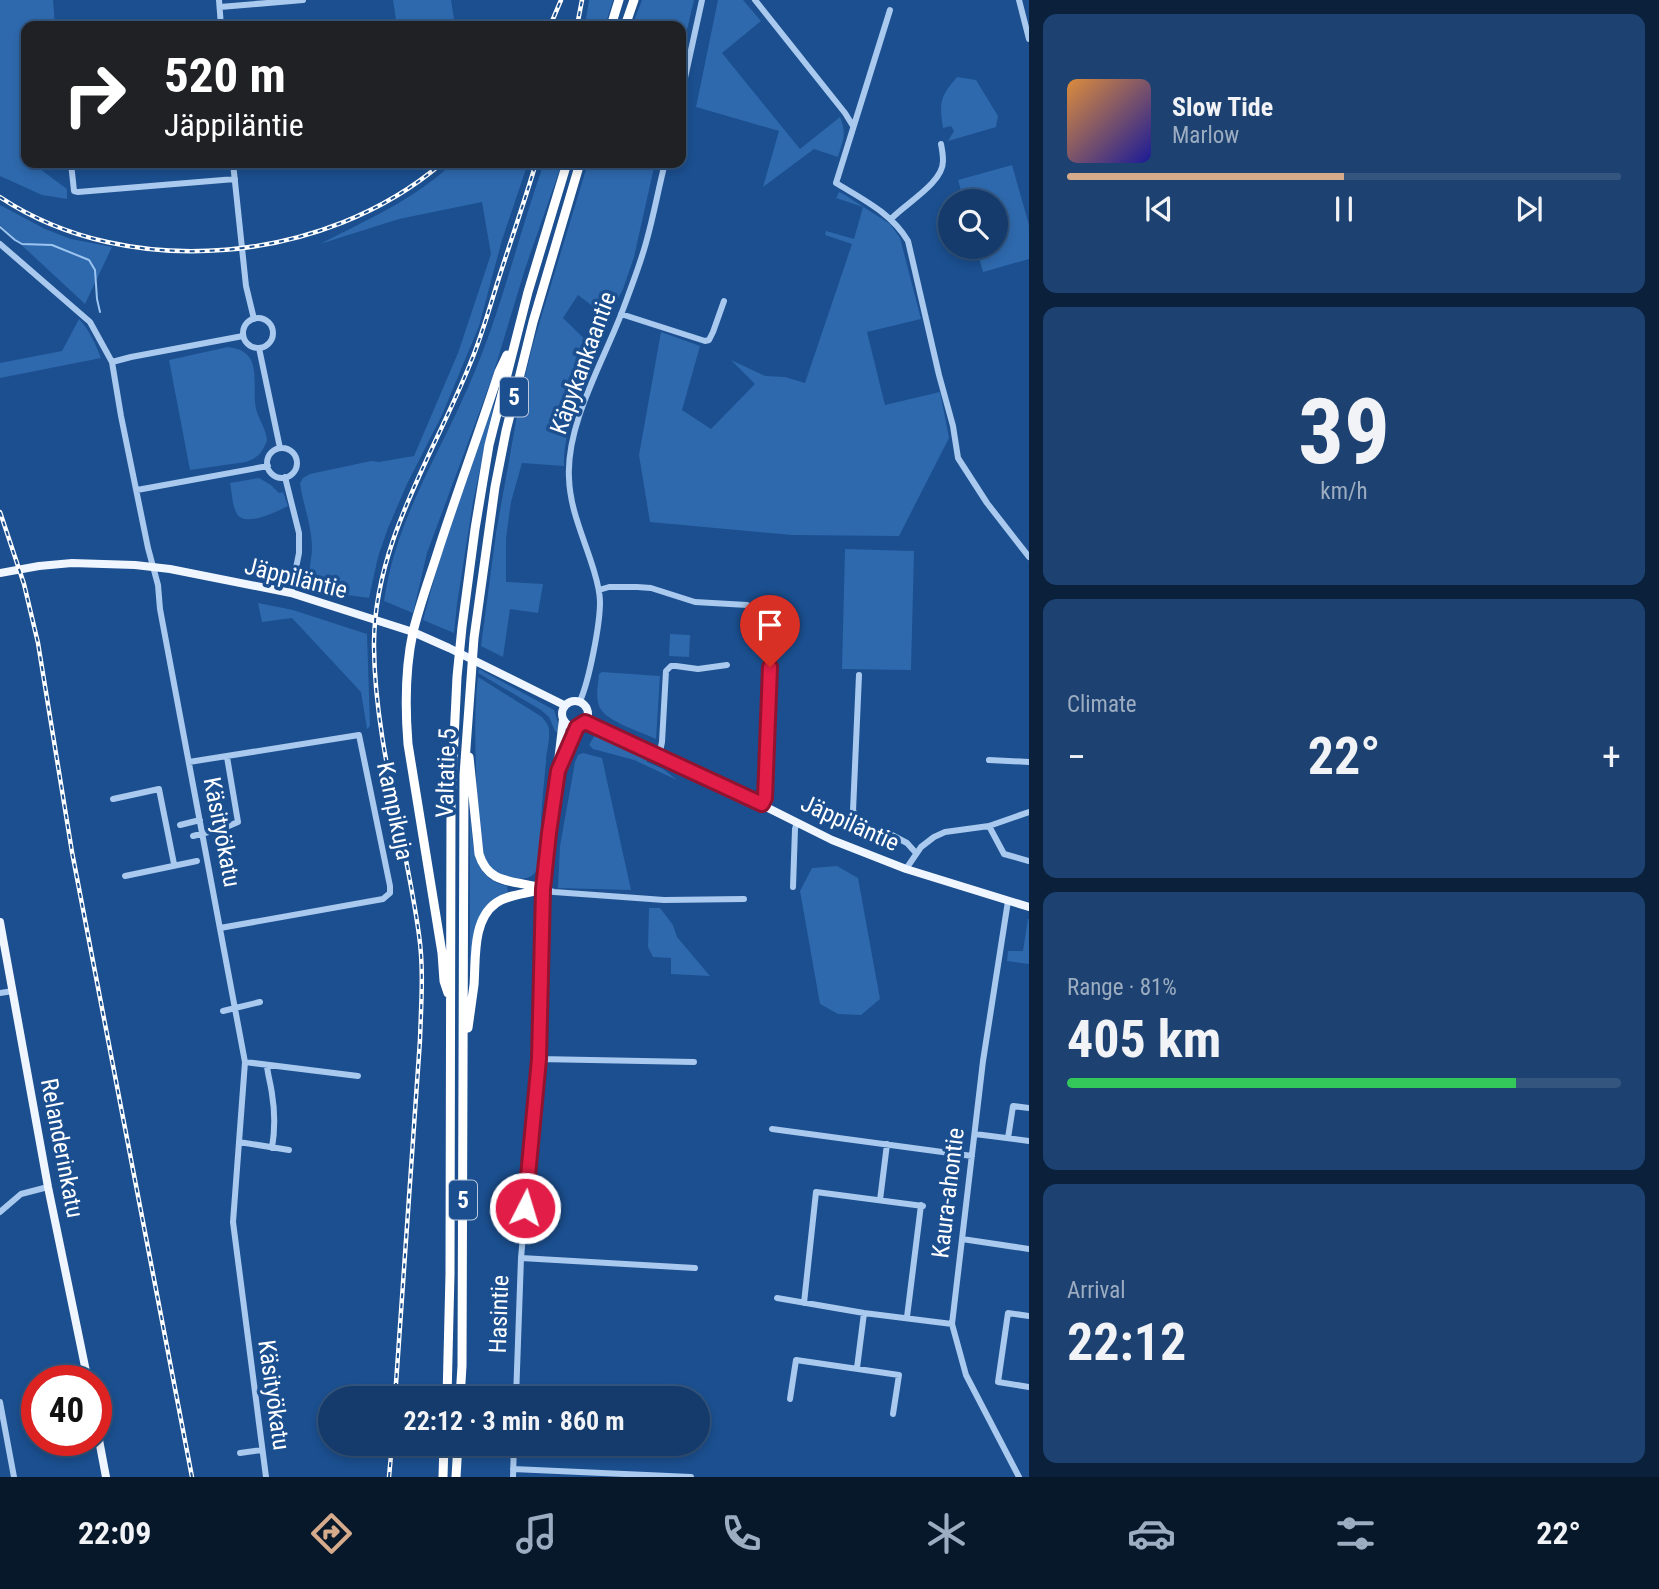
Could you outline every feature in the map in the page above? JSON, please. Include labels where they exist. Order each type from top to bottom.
[{"type":"highway","points":[[613,21],[619,0]]},
{"type":"highway","points":[[627,21],[634,0]]},
{"type":"highway","name":"Valtatie 5","points":[[447,1386],[451,801],[457,677],[475,529],[489,446],[527,292],[565,168]]},
{"type":"highway","name":"Valtatie 5","points":[[461,1386],[463,858],[469,685],[495,488],[506,431],[533,322],[579,168]]},
{"type":"highway","points":[[451,1004],[444,981],[442,953],[408,744],[406,683],[413,632],[458,487],[499,372],[515,337]]},
{"type":"highway","points":[[466,732],[481,861],[488,871],[500,880],[543,889]]},
{"type":"highway","points":[[463,1061],[477,943],[484,918],[492,907],[503,900],[543,889]]},
{"type":"highway","points":[[443,1477],[444,1456]]},
{"type":"highway","points":[[456,1477],[457,1456]]},
{"type":"main road","name":"Jäppiläntie","points":[[0,573],[72,563],[154,567],[291,593],[413,632],[564,705]]},
{"type":"main road","points":[[570,701],[580,701],[587,709],[585,722],[577,727],[568,725],[563,719],[564,705],[570,701]]},
{"type":"main road","name":"Hasintie","points":[[543,889],[563,719]]},
{"type":"main road","name":"Jäppiläntie","points":[[585,722],[762,804],[832,840],[906,869],[1029,907]]},
{"type":"main road","name":"Hasintie","points":[[558,771],[577,727]]},
{"type":"main road","name":"Relanderinkatu","points":[[0,922],[48,1187],[85,1365]]},
{"type":"main road","points":[[102,1456],[106,1477]]},
{"type":"street","points":[[221,21],[219,3],[303,0]]},
{"type":"street","points":[[686,73],[702,0]]},
{"type":"street","points":[[755,0],[853,126]]},
{"type":"street","points":[[1019,0],[1029,39]]},
{"type":"street","points":[[890,10],[836,183],[875,206],[902,230],[908,241],[953,426],[958,457],[988,503],[1029,557]]},
{"type":"street","points":[[891,219],[936,180],[944,163],[941,144]]},
{"type":"street","points":[[71,168],[73,186],[78,192],[235,179]]},
{"type":"street","points":[[234,168],[246,286],[254,319]]},
{"type":"street","name":"Käpykankaantie","points":[[580,701],[595,639],[599,590],[573,508],[569,478],[570,454],[581,412],[642,256],[664,168]]},
{"type":"street","name":"Käsityökatu","points":[[0,244],[90,322],[112,362],[136,490],[154,567],[245,1062],[233,1222],[266,1477]]},
{"type":"street","points":[[621,314],[705,341],[709,340],[713,332],[724,301]]},
{"type":"street","points":[[261,318],[267,322],[272,331],[269,342],[259,348],[247,344],[243,336],[244,327],[254,319],[261,318]]},
{"type":"street","points":[[112,362],[243,336]]},
{"type":"street","points":[[259,348],[280,448]]},
{"type":"street","points":[[280,448],[293,452],[297,460],[293,473],[285,477],[276,476],[268,466],[269,457],[280,448]]},
{"type":"street","points":[[136,490],[268,466]]},
{"type":"street","points":[[285,477],[299,533],[299,553],[291,593]]},
{"type":"street","points":[[599,590],[609,587],[651,588],[695,602],[747,605]]},
{"type":"street","points":[[659,755],[665,673],[668,668],[676,666],[698,669],[727,665]]},
{"type":"street","points":[[762,804],[765,798],[770,667]]},
{"type":"street","points":[[859,675],[853,811],[859,820],[871,828],[907,843],[916,853]]},
{"type":"street","name":"Kampikuja","points":[[189,762],[359,736],[390,886],[390,893],[383,899],[220,928]]},
{"type":"street","points":[[193,835],[238,822],[227,757]]},
{"type":"street","points":[[989,760],[1029,762]]},
{"type":"street","points":[[113,799],[159,789],[174,864]]},
{"type":"street","points":[[906,869],[916,853],[934,837],[945,832],[989,826],[1029,811]]},
{"type":"street","points":[[180,824],[200,820]]},
{"type":"street","points":[[793,887],[797,822]]},
{"type":"street","points":[[989,826],[1004,853],[1029,861]]},
{"type":"street","points":[[125,876],[197,861]]},
{"type":"street","points":[[543,889],[664,900],[744,899]]},
{"type":"street","name":"Hasintie","points":[[516,1386],[521,1258],[539,1059],[543,889]]},
{"type":"street","name":"Kaura-ahontie","points":[[1008,901],[983,1061],[951,1324],[966,1375],[1019,1477]]},
{"type":"street","points":[[0,993],[13,991]]},
{"type":"street","points":[[223,1011],[260,1002]]},
{"type":"street","points":[[539,1059],[694,1062]]},
{"type":"street","points":[[245,1062],[358,1076]]},
{"type":"street","points":[[267,1066],[272,1094],[272,1148]]},
{"type":"street","points":[[1008,1138],[1013,1106],[1029,1108]]},
{"type":"street","points":[[772,1129],[972,1156]]},
{"type":"street","points":[[975,1134],[1029,1141]]},
{"type":"street","points":[[239,1142],[289,1150]]},
{"type":"street","points":[[880,1200],[887,1144]]},
{"type":"street","points":[[0,1212],[22,1194],[48,1187]]},
{"type":"street","points":[[804,1303],[816,1192],[880,1200],[922,1206],[907,1317]]},
{"type":"street","points":[[962,1239],[1029,1250]]},
{"type":"street","points":[[521,1258],[695,1268]]},
{"type":"street","points":[[777,1298],[951,1324]]},
{"type":"street","points":[[857,1368],[864,1313]]},
{"type":"street","points":[[1029,1316],[1008,1313],[998,1382],[1029,1387]]},
{"type":"street","points":[[790,1399],[796,1360],[857,1368],[899,1375],[893,1415]]},
{"type":"street","points":[[0,1402],[3,1431],[14,1477]]},
{"type":"street","points":[[240,1453],[262,1450]]},
{"type":"street","points":[[513,1473],[691,1477]]},
{"type":"shaded area","points":[[0,0],[53,0],[55,21],[21,21],[21,168],[40,168],[67,189],[67,199],[42,195],[0,176]]},
{"type":"shaded area","points":[[393,0],[451,0],[454,21],[396,21]]},
{"type":"shaded area","points":[[589,0],[613,0],[607,21],[586,21]]},
{"type":"shaded area","points":[[642,0],[694,0],[686,34],[686,21],[634,21]]},
{"type":"shaded area","points":[[718,0],[743,0],[761,21],[722,53],[800,149],[840,117],[844,133],[838,157],[814,149],[763,187],[779,131],[696,107]]},
{"type":"shaded area","points":[[957,77],[976,80],[998,116],[996,127],[948,141],[954,131],[951,126],[943,128],[941,106],[944,95]]},
{"type":"shaded area","points":[[1012,165],[1029,225],[1029,259],[983,272],[979,259],[1008,259],[1008,189],[961,189],[958,180]]},
{"type":"shaded area","points":[[447,168],[526,168],[502,240],[479,326],[442,415],[388,528],[369,598],[326,591],[315,586],[310,578],[312,540],[300,483],[310,474],[371,461],[414,456],[458,353],[491,254],[482,202],[399,219],[320,244],[407,198]]},
{"type":"shaded area","points":[[542,168],[560,168],[525,269],[492,378],[427,553],[413,613],[384,601],[398,543],[419,490],[480,358]]},
{"type":"shaded area","points":[[586,168],[654,168],[634,257],[623,289],[608,318],[578,295],[563,318],[598,352],[571,422],[564,466],[522,463],[511,502],[506,538],[506,582],[543,584],[538,613],[510,609],[503,657],[481,646],[496,533],[522,388]]},
{"type":"shaded area","points":[[839,192],[845,195],[890,224],[900,238],[921,319],[867,332],[885,405],[940,392],[949,438],[899,536],[792,535],[650,522],[639,455],[661,332],[700,346],[682,410],[711,429],[755,384],[731,360],[765,376],[785,377],[805,383],[852,244],[825,235],[826,231],[854,239],[863,207],[836,198]]},
{"type":"shaded area","points":[[0,205],[45,229],[71,239],[112,247],[85,304],[0,225]]},
{"type":"shaded area","points":[[79,319],[92,337],[101,358],[0,378],[0,363],[62,351]]},
{"type":"shaded area","points":[[228,347],[240,350],[252,362],[256,409],[267,440],[260,454],[246,462],[190,470],[169,360]]},
{"type":"shaded area","points":[[494,403],[473,502],[454,633],[423,620],[438,565]]},
{"type":"shaded area","points":[[259,478],[279,493],[283,492],[288,506],[260,518],[240,517],[236,512],[230,483]]},
{"type":"shaded area","points":[[845,549],[914,551],[911,670],[842,669]]},
{"type":"shaded area","points":[[258,603],[293,610],[367,634],[370,726],[367,729],[361,692],[292,618],[262,622]]},
{"type":"shaded area","points":[[670,634],[690,635],[689,657],[669,656]]},
{"type":"shaded area","points":[[479,669],[554,710],[559,733],[541,710],[478,673]]},
{"type":"shaded area","points":[[599,674],[660,676],[656,739],[617,722],[604,713],[598,704],[597,696]]},
{"type":"shaded area","points":[[478,677],[542,717],[549,728],[540,859],[536,871],[526,878],[509,878],[498,874],[488,866],[482,852],[478,830],[476,755]]},
{"type":"shaded area","points":[[595,735],[646,759],[677,780],[634,760],[593,749],[589,745]]},
{"type":"shaded area","points":[[583,753],[602,758],[631,890],[558,888],[560,846],[575,762],[578,755]]},
{"type":"shaded area","points":[[470,810],[473,846],[480,867],[495,882],[507,886],[508,892],[487,905],[479,919],[470,994]]},
{"type":"shaded area","points":[[837,866],[858,878],[880,999],[861,1015],[838,1014],[820,1004],[800,891],[812,868]]},
{"type":"shaded area","points":[[649,908],[660,908],[673,925],[677,937],[710,976],[671,974],[671,958],[653,957],[648,947]]},
{"type":"shaded area","points":[[1028,919],[1029,964],[1007,961],[1008,951],[1023,951]]},
{"type":"waterway","points":[[0,227],[22,244],[52,245],[89,260],[95,270],[100,312]]},
{"type":"railway","points":[[552,21],[561,0]]},
{"type":"railway","points":[[578,21],[582,0]]},
{"type":"railway","points":[[0,197],[51,224],[107,242],[166,250],[226,250],[285,240],[342,223],[395,197],[435,168]]},
{"type":"railway","points":[[396,1386],[420,1040],[422,974],[421,948],[413,899],[380,719],[374,647],[376,609],[394,537],[474,354],[534,168]]},
{"type":"railway","points":[[0,512],[24,584],[38,643],[72,852],[192,1477]]},
{"type":"railway","points":[[389,1477],[391,1456]]},
{"type":"route","points":[[525,1208],[539,1059],[543,889],[558,771],[570,739],[577,727],[585,722],[762,804],[765,798],[770,667]]}]
